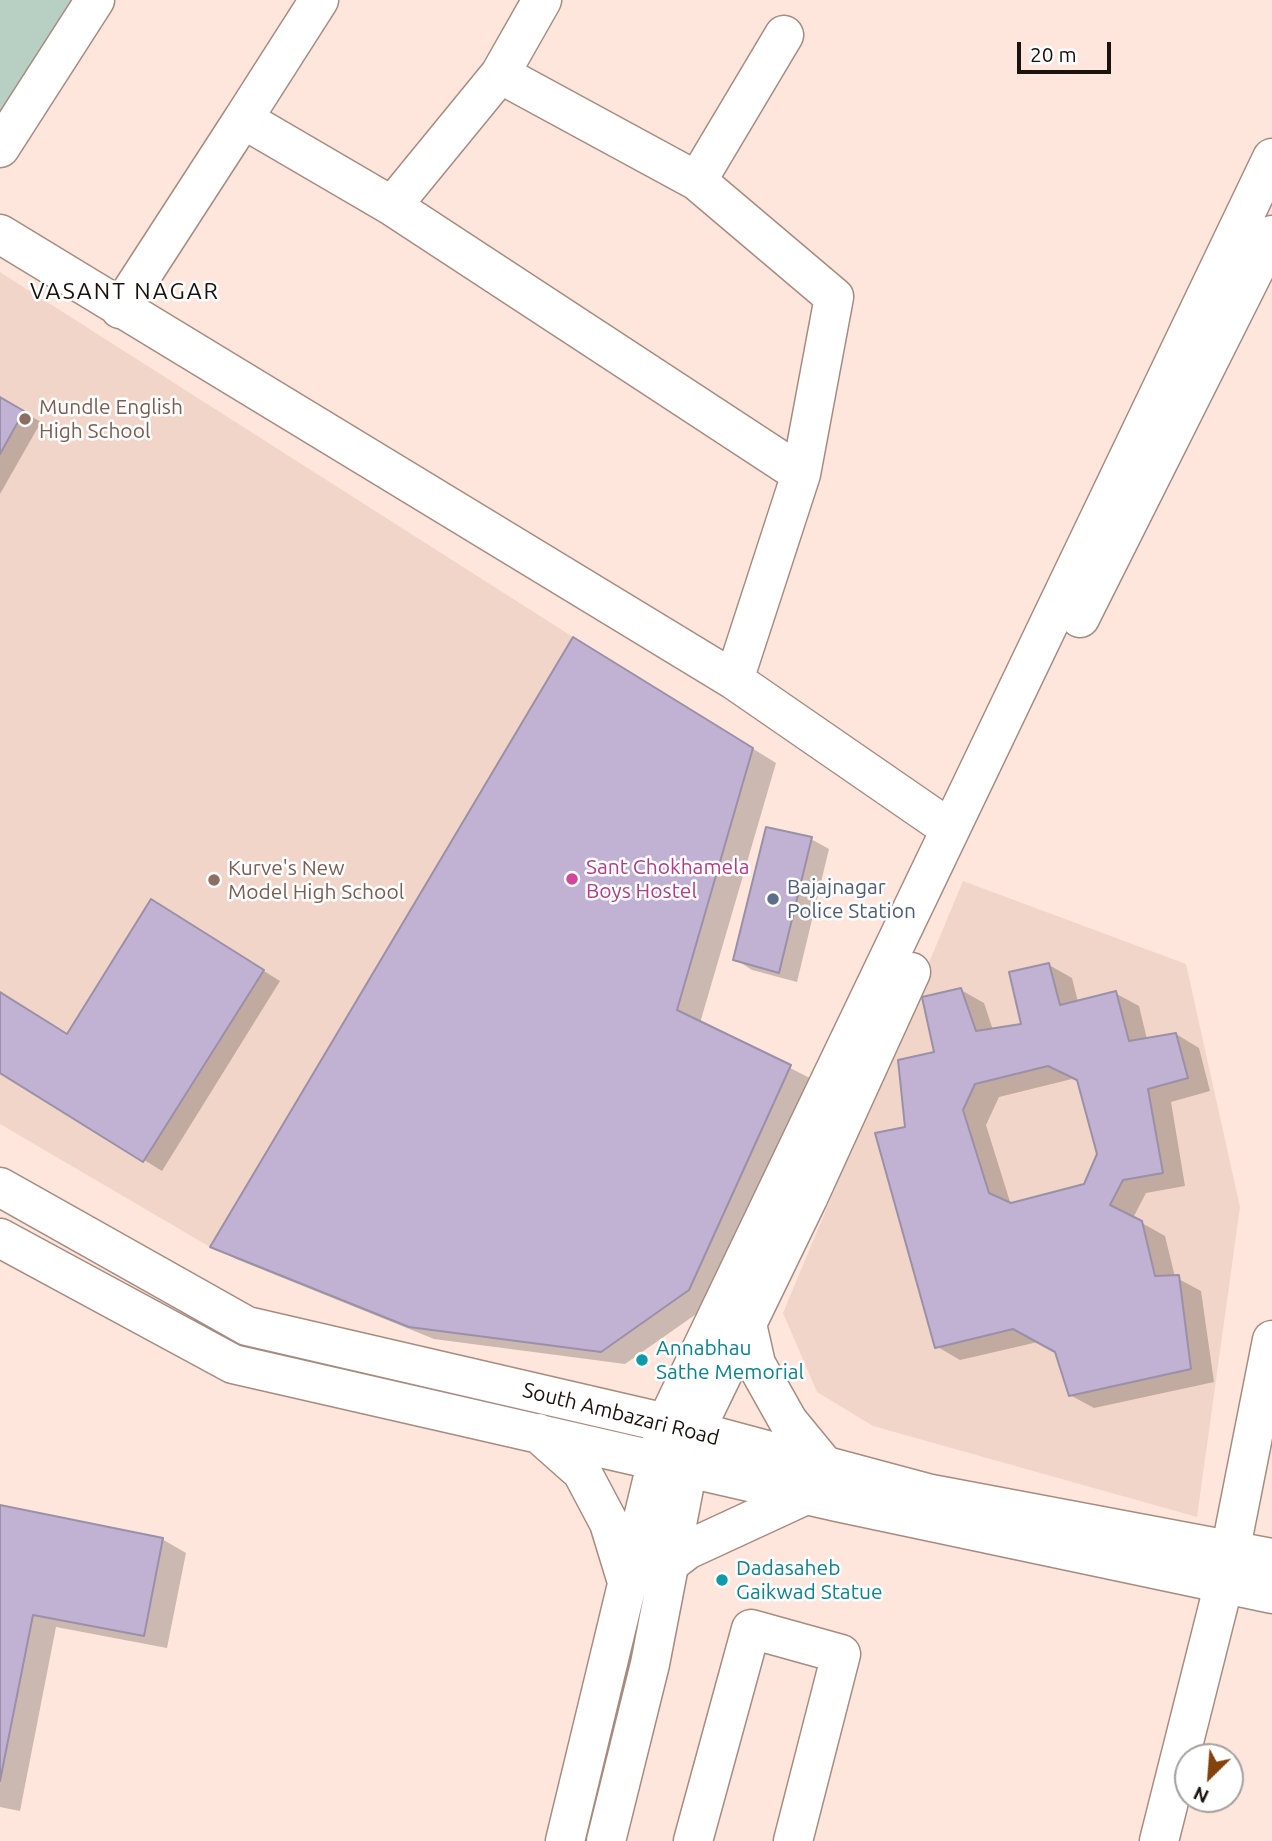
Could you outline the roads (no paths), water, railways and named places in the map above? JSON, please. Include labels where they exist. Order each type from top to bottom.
[{"type":"main road","points":[[0,148],[95,0]]},
{"type":"main road","points":[[120,309],[319,0]]},
{"type":"main road","points":[[392,206],[500,74],[542,0]]},
{"type":"main road","points":[[697,181],[784,35]]},
{"type":"main road","points":[[500,74],[697,181],[834,297],[801,474],[734,680]]},
{"type":"main road","points":[[243,119],[392,206],[801,474]]},
{"type":"main road","points":[[565,1841],[628,1584],[677,1445],[698,1357],[1272,158]]},
{"type":"main road","points":[[0,234],[734,680],[950,829]]},
{"type":"main road","points":[[606,1841],[650,1664],[669,1564],[677,1445],[747,1324],[808,1198],[991,799],[1272,235]]},
{"type":"main road","name":"South Ambazari Road","points":[[0,1188],[247,1326],[577,1402],[677,1445]]},
{"type":"main road","name":"South Ambazari Road","points":[[0,1238],[233,1364],[537,1431],[677,1445],[816,1480],[931,1494],[1227,1565],[1272,1594]]},
{"type":"main road","points":[[669,1564],[687,1550],[816,1480],[788,1421],[756,1364],[747,1324]]},
{"type":"main road","points":[[1159,1841],[1227,1565],[1272,1340]]},
{"type":"main road","points":[[577,1402],[653,1389],[698,1357]]},
{"type":"main road","points":[[537,1431],[582,1472],[609,1523],[628,1584]]},
{"type":"main road","name":"South Ambazari Road","points":[[1227,1565],[1272,1558]]},
{"type":"main road","points":[[692,1841],[751,1629],[841,1654],[793,1841]]},
{"type":"place","name":"Mundle English High School","points":[[25,419]]},
{"type":"place","name":"Sant Chokhamela Boys Hostel","points":[[572,879]]},
{"type":"place","name":"Kurve's New Model High School","points":[[214,880]]},
{"type":"place","name":"Bajajnagar Police Station","points":[[773,899]]},
{"type":"place","name":"Annabhau Sathe Memorial","points":[[642,1360]]},
{"type":"place","name":"Dadasaheb Gaikwad Statue","points":[[722,1580]]},
{"type":"district","name":"VASANT NAGAR","points":[[125,291]]}]
